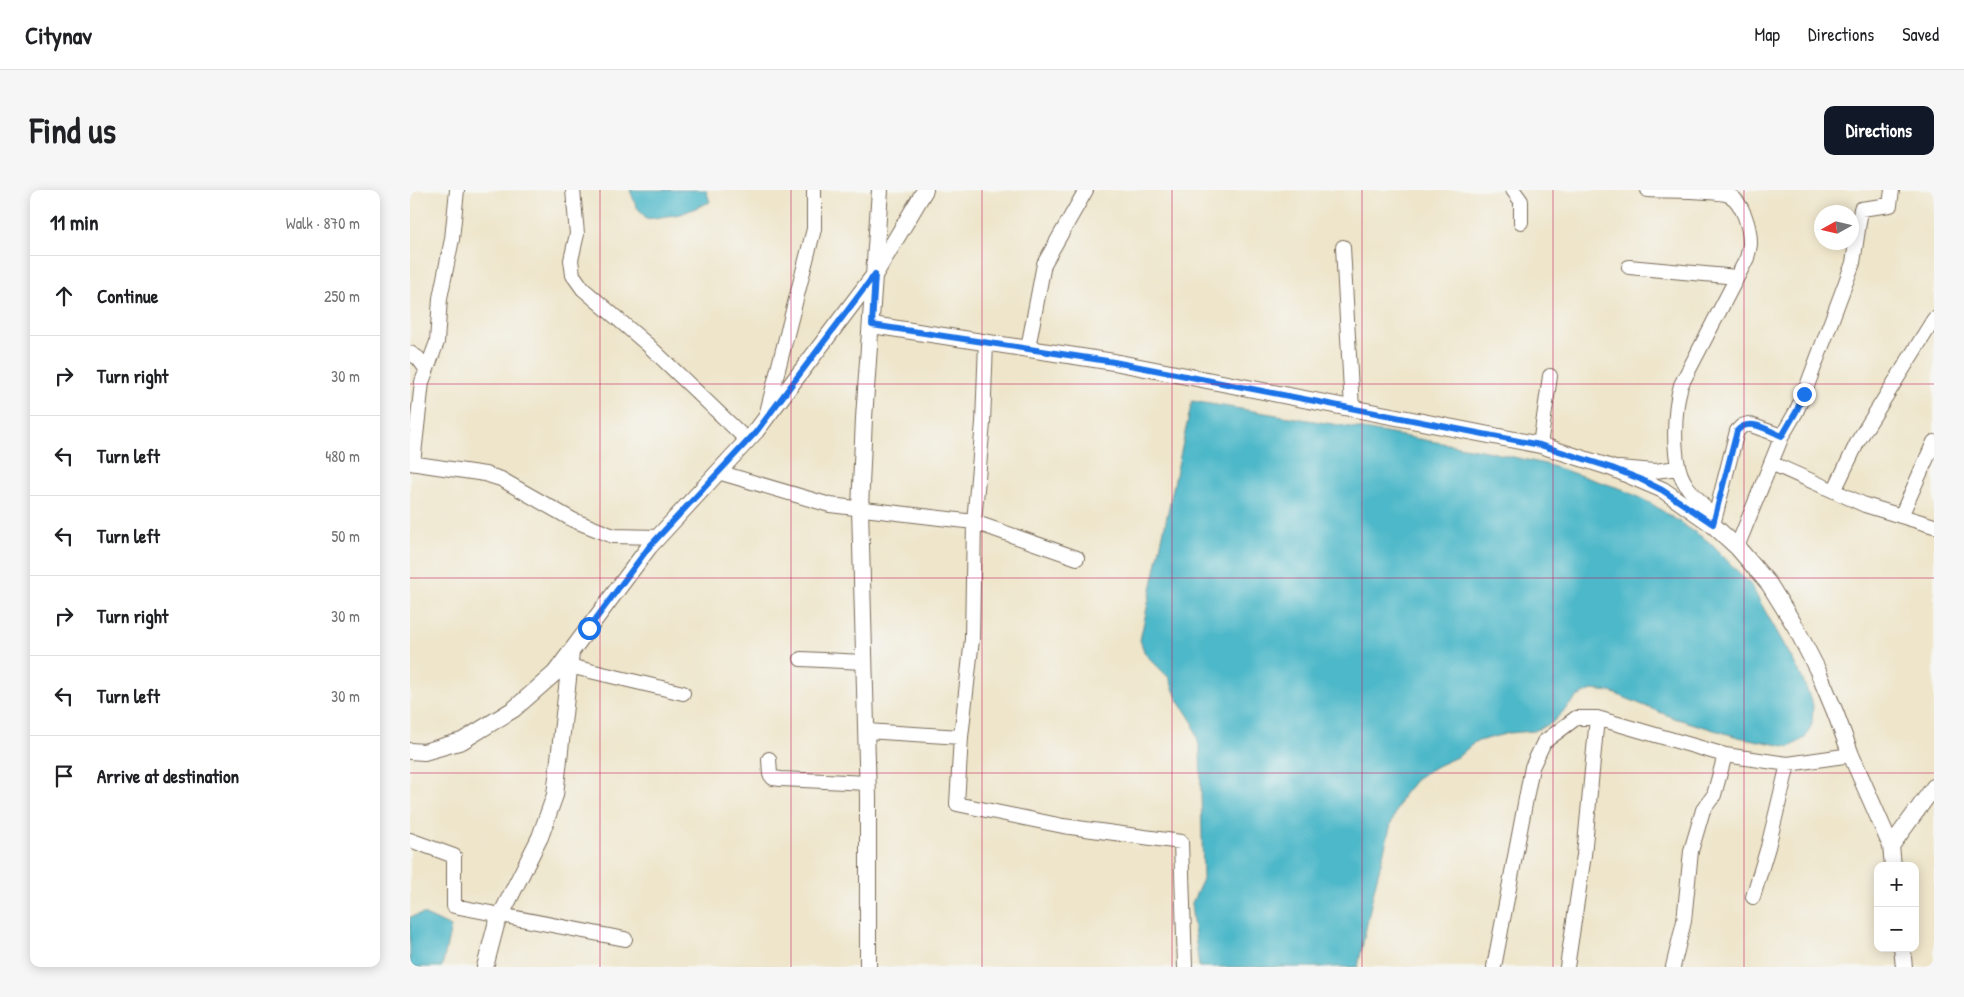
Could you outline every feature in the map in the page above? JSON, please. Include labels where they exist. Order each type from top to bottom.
[{"type":"street","points":[[457,190],[452,239],[440,298],[437,342],[422,382],[411,463],[485,474],[501,479],[573,520],[613,536],[659,536]]},
{"type":"street","points":[[573,190],[577,234],[571,260],[573,275],[583,289],[648,346],[748,441]]},
{"type":"street","points":[[766,419],[814,229],[814,190]]},
{"type":"street","points":[[868,967],[868,783],[860,508],[864,418],[880,190]]},
{"type":"street","points":[[410,752],[424,752],[462,741],[514,709],[570,659],[649,547],[748,441],[766,419],[875,274],[925,190]]},
{"type":"street","points":[[1028,348],[1044,264],[1086,190]]},
{"type":"street","points":[[1512,190],[1521,202],[1521,222]]},
{"type":"street","points":[[1648,190],[1713,192],[1729,195],[1739,204],[1748,229],[1750,243],[1747,258],[1681,385],[1678,396],[1675,447],[1678,468],[1685,484],[1707,510],[1713,524]]},
{"type":"street","points":[[1737,547],[1782,436],[1804,394],[1853,263],[1861,209],[1890,205],[1892,190]]},
{"type":"street","points":[[1343,247],[1352,409]]},
{"type":"street","points":[[1630,267],[1737,277]]},
{"type":"street","points":[[1834,491],[1858,441],[1934,319]]},
{"type":"street","points":[[872,325],[1114,362],[1540,445],[1612,468],[1662,490],[1713,524],[1737,547],[1769,584],[1795,626],[1817,669],[1850,755],[1890,846],[1892,862]]},
{"type":"street","points":[[986,342],[983,423],[974,522],[972,639],[961,737],[958,804],[1063,826],[1181,842],[1185,967]]},
{"type":"street","points":[[410,353],[418,358],[426,369]]},
{"type":"street","points":[[1540,445],[1550,376]]},
{"type":"street","points":[[1713,524],[1737,431],[1742,426],[1748,424],[1782,436]]},
{"type":"street","points":[[1901,516],[1934,442]]},
{"type":"street","points":[[1771,463],[1865,505],[1934,526]]},
{"type":"street","points":[[1612,468],[1655,471],[1678,468]]},
{"type":"street","points":[[718,472],[830,505],[974,522],[1077,558]]},
{"type":"street","points":[[570,659],[683,693]]},
{"type":"street","points":[[485,967],[496,925],[540,837],[555,795],[570,659]]},
{"type":"street","points":[[801,659],[864,662]]},
{"type":"street","points":[[1494,967],[1532,767],[1544,742],[1576,718],[1597,718],[1725,755],[1788,764],[1850,755]]},
{"type":"street","points":[[1567,967],[1584,855],[1597,718]]},
{"type":"street","points":[[866,731],[961,737]]},
{"type":"street","points":[[1673,967],[1684,921],[1691,851],[1703,810],[1714,795],[1725,755]]},
{"type":"street","points":[[769,759],[770,774],[773,778],[868,783]]},
{"type":"street","points":[[1753,897],[1768,846],[1788,764]]},
{"type":"street","points":[[1890,846],[1934,787]]},
{"type":"street","points":[[410,840],[454,856],[454,906],[500,917],[625,939]]},
{"type":"street","points":[[1902,952],[1904,967]]},
{"type":"water","points":[[630,190],[706,190],[710,202],[681,214],[647,219],[636,206]]},
{"type":"water","points":[[1192,401],[1369,430],[1486,451],[1545,464],[1622,489],[1652,504],[1708,541],[1750,584],[1799,671],[1813,705],[1812,724],[1805,738],[1790,747],[1738,737],[1674,718],[1611,692],[1592,690],[1577,697],[1552,723],[1534,731],[1509,733],[1475,742],[1459,756],[1417,778],[1403,795],[1391,824],[1374,890],[1358,967],[1199,967],[1191,905],[1203,879],[1200,749],[1193,723],[1177,698],[1169,678],[1145,654],[1140,640]]},
{"type":"water","points":[[423,914],[451,927],[442,967],[410,967],[410,917]]},
{"type":"route","points":[[589,628],[649,547],[756,432],[875,274],[872,325],[1114,362],[1540,445],[1640,479],[1662,490],[1713,524],[1737,431],[1742,426],[1748,424],[1782,436],[1804,394]]}]
